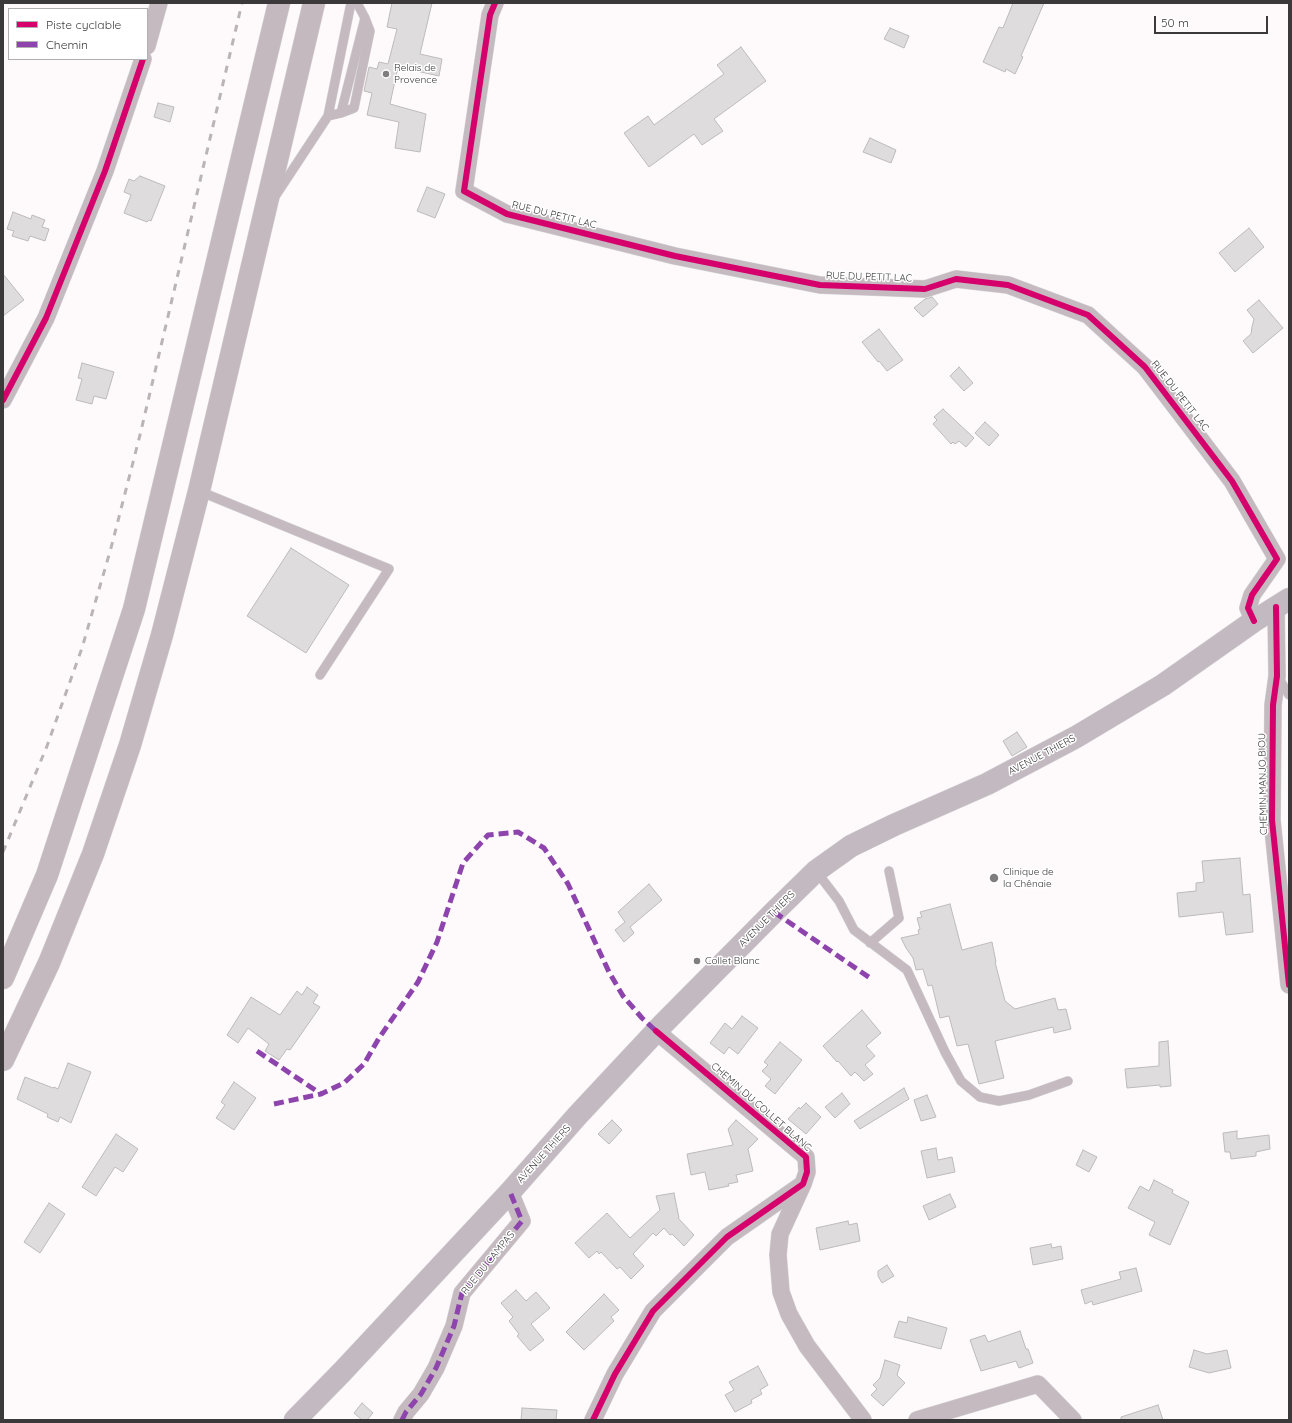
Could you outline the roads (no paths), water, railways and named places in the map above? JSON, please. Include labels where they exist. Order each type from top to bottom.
[{"type":"highway","points":[[3,978],[47,875],[134,609],[279,3]]},
{"type":"highway","points":[[3,1060],[49,963],[93,854],[130,745],[160,643],[199,491],[314,3]]},
{"type":"main road","name":"AVENUE THIERS","points":[[295,1420],[342,1372],[510,1192],[577,1116],[656,1031],[816,871],[851,846],[894,825],[987,784],[1076,737],[1163,684],[1282,603]]},
{"type":"street","points":[[148,42],[159,3]]},
{"type":"street","name":"RUE DU PETIT LAC","points":[[495,3],[490,15],[464,190],[507,214],[675,256],[820,285],[924,289],[956,280],[1008,285],[1088,315],[1145,367],[1232,481],[1277,560],[1252,595],[1248,608],[1254,621]]},
{"type":"street","points":[[3,400],[46,318],[105,171],[142,60]]},
{"type":"street","name":"CHEMIN MANJO BIOU","points":[[1282,603],[1277,676],[1273,705],[1272,820],[1289,984]]},
{"type":"street","name":"CHEMIN DU COLLET BLANC","points":[[656,1031],[806,1157],[807,1172],[803,1184]]},
{"type":"street","points":[[593,1420],[615,1374],[653,1310],[727,1237],[803,1184]]},
{"type":"street","points":[[803,1184],[780,1234],[778,1255],[781,1292],[789,1314],[807,1346],[863,1420]]},
{"type":"street","name":"RUE DU CAMPAS","points":[[402,1420],[406,1412],[421,1394],[436,1368],[454,1326],[462,1293],[522,1221],[510,1192]]},
{"type":"street","points":[[917,1420],[1038,1384],[1073,1420]]},
{"type":"lane","points":[[265,212],[328,116],[351,3]]},
{"type":"lane","points":[[328,116],[341,113],[365,18],[357,3]]},
{"type":"lane","points":[[199,491],[389,570],[320,675]]},
{"type":"lane","points":[[1277,676],[1289,695]]},
{"type":"lane","points":[[816,871],[840,901],[854,930],[907,970],[945,1052],[961,1081],[980,1097],[999,1101],[1029,1095],[1068,1081]]},
{"type":"lane","points":[[870,943],[899,918],[889,871]]},
{"type":"railway","points":[[3,852],[47,746],[82,648],[111,548],[140,435],[242,3]]},
{"type":"place","name":"Relais de Provence","points":[[386,74]]},
{"type":"place","name":"Clinique de la Chênaie","points":[[994,878]]},
{"type":"place","name":"Collet Blanc","points":[[697,961]]}]
